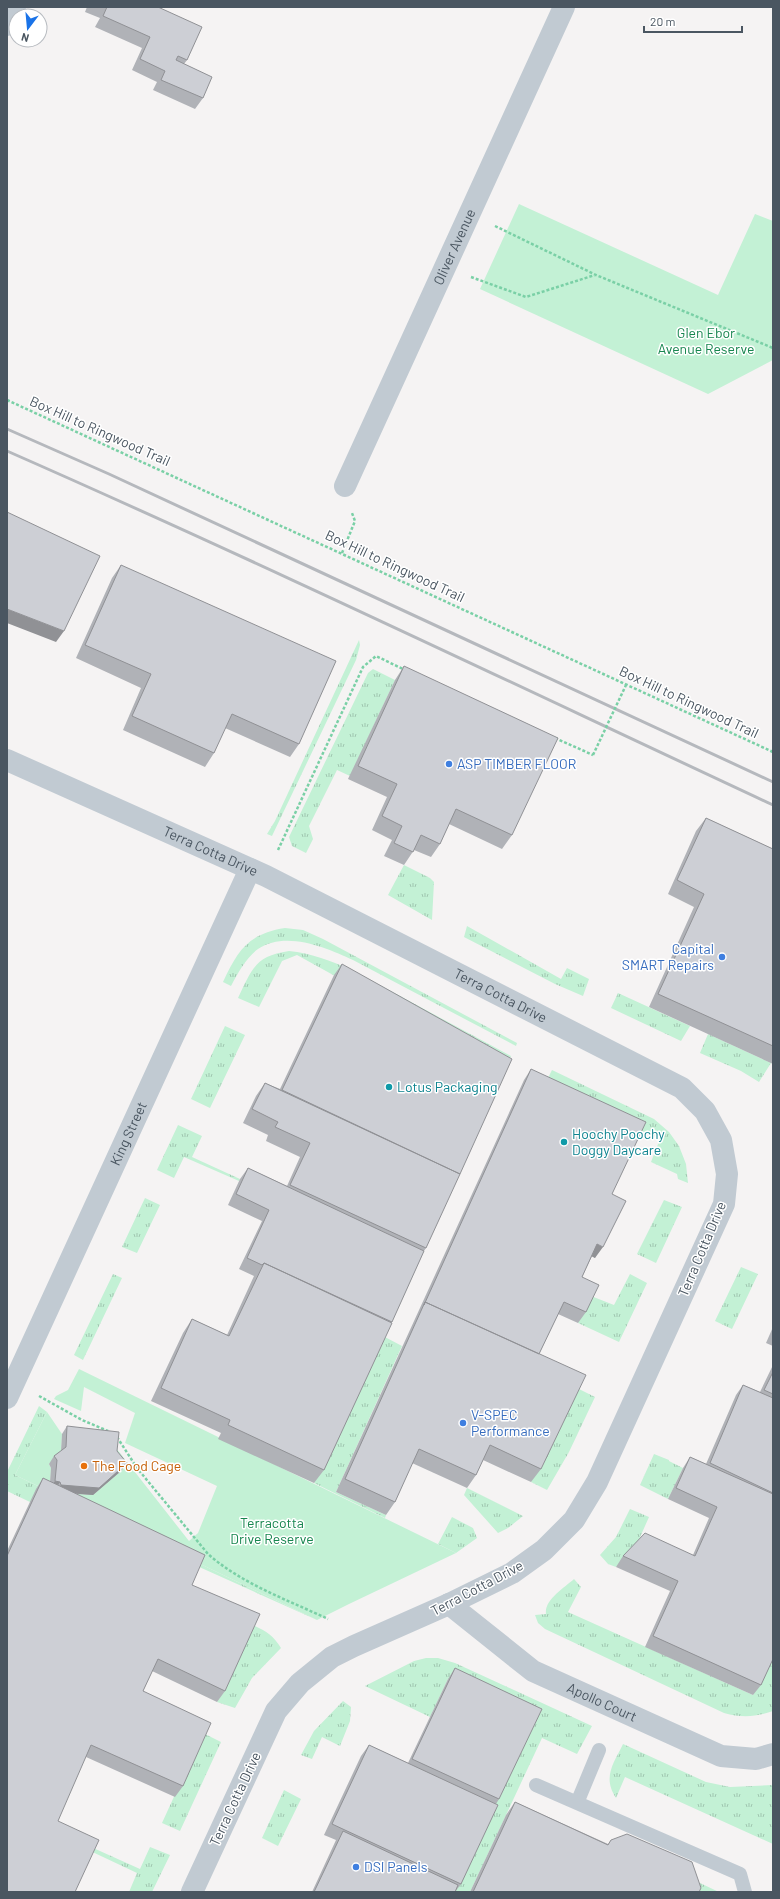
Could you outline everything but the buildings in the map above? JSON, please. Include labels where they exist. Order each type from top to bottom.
[{"type":"street","points":[[7,25],[15,7]]},
{"type":"street","name":"Oliver Avenue","points":[[345,486],[564,7]]},
{"type":"street","name":"Terra Cotta Drive","points":[[7,760],[258,872],[682,1088],[705,1111],[721,1140],[727,1174],[724,1204],[597,1482],[574,1520],[544,1550],[512,1573],[449,1604],[354,1646],[332,1658],[300,1683],[276,1711],[192,1892]]},
{"type":"street","name":"King Street","points":[[7,1398],[258,872]]},
{"type":"street","name":"Apollo Court","points":[[449,1604],[533,1671],[721,1756],[756,1759],[773,1754]]},
{"type":"lane","points":[[577,1803],[599,1750]]},
{"type":"lane","points":[[536,1785],[740,1874],[745,1892]]},
{"type":"path","points":[[469,212],[596,275],[773,348]]},
{"type":"path","points":[[444,267],[526,297],[596,275]]},
{"type":"path","name":"Box Hill to Ringwood Trail","points":[[7,400],[773,752]]},
{"type":"path","points":[[342,553],[355,521],[345,486]]},
{"type":"path","points":[[258,872],[363,667],[376,656],[412,672]]},
{"type":"path","points":[[550,735],[593,755],[626,684]]},
{"type":"path","points":[[39,1396],[82,1420],[114,1434],[136,1468],[208,1554],[222,1566],[245,1580],[328,1619]]},
{"type":"green space","name":"Glen Ebor Avenue Reserve","points":[[519,204],[718,295],[755,214],[773,221],[773,360],[708,394],[480,289]]},
{"type":"green space","points":[[359,640],[360,645],[356,660],[272,836],[267,834],[275,821]]},
{"type":"green space","points":[[373,669],[395,680],[350,776],[337,770],[309,826],[313,839],[306,853],[292,846],[289,837],[368,673]]},
{"type":"green space","points":[[404,865],[430,878],[434,882],[432,920],[388,895]]},
{"type":"green space","points":[[467,926],[561,979],[567,968],[589,979],[583,996],[555,984],[464,937]]},
{"type":"green space","points":[[285,928],[303,930],[323,939],[517,1043],[516,1046],[353,960],[319,946],[306,943],[281,941],[258,949],[246,961],[231,986],[223,982],[239,952],[246,945],[262,934]]},
{"type":"green space","points":[[289,951],[313,955],[350,969],[511,1056],[505,1070],[297,955],[282,961],[259,1007],[238,998],[251,972],[262,960],[278,953]]},
{"type":"green space","points":[[618,993],[690,1026],[681,1041],[611,1008]]},
{"type":"green space","points":[[225,1026],[245,1035],[210,1108],[191,1099]]},
{"type":"green space","points":[[708,1034],[771,1063],[759,1082],[741,1071],[700,1053]]},
{"type":"green space","points":[[552,1070],[654,1119],[669,1132],[679,1146],[686,1164],[688,1183],[678,1179],[677,1174],[651,1162],[660,1139],[543,1088]]},
{"type":"green space","points":[[178,1125],[202,1136],[192,1157],[240,1179],[239,1181],[184,1157],[174,1178],[157,1170]]},
{"type":"green space","points":[[145,1198],[160,1205],[137,1253],[122,1247]]},
{"type":"green space","points":[[664,1200],[682,1207],[656,1263],[637,1254]]},
{"type":"green space","points":[[741,1267],[758,1274],[732,1329],[715,1321]]},
{"type":"green space","points":[[113,1274],[122,1278],[83,1360],[74,1355]]},
{"type":"green space","points":[[630,1274],[647,1283],[619,1342],[578,1323],[591,1296],[614,1305]]},
{"type":"green space","points":[[383,1336],[402,1346],[336,1492],[386,1515],[385,1518],[314,1483]]},
{"type":"green space","name":"Terracotta Drive Reserve","points":[[79,1369],[456,1553],[317,1620],[15,1475],[47,1412],[62,1434],[61,1455],[49,1464],[51,1468],[50,1489],[55,1492],[93,1495],[121,1471],[113,1444],[189,1541],[198,1533],[217,1486],[125,1443],[135,1413],[84,1387],[81,1411],[54,1399],[56,1396],[68,1390]]},
{"type":"green space","points":[[577,1388],[595,1397],[569,1452],[547,1490],[531,1482]]},
{"type":"green space","points":[[39,1406],[47,1412],[15,1475],[317,1620],[197,1566],[30,1502],[7,1491],[7,1472]]},
{"type":"green space","points":[[654,1454],[683,1468],[668,1499],[640,1485]]},
{"type":"green space","points":[[467,1488],[523,1516],[508,1528],[498,1533],[464,1495]]},
{"type":"green space","points":[[630,1509],[649,1517],[637,1544],[616,1567],[608,1564],[600,1555],[616,1537]]},
{"type":"green space","points":[[452,1517],[473,1528],[477,1538],[456,1553],[438,1544]]},
{"type":"green space","points":[[574,1579],[581,1587],[568,1612],[753,1695],[773,1653],[773,1711],[761,1715],[749,1716],[737,1716],[724,1713],[545,1629],[538,1623],[535,1615],[546,1614],[546,1609],[551,1599]]},
{"type":"green space","points":[[253,1625],[269,1634],[276,1640],[281,1648],[252,1678],[235,1708],[217,1702]]},
{"type":"green space","points":[[426,1658],[438,1658],[455,1663],[592,1726],[577,1754],[542,1738],[470,1892],[455,1892],[448,1679],[430,1717],[365,1686],[414,1661]]},
{"type":"green space","points":[[343,1701],[351,1707],[350,1721],[340,1746],[322,1737],[312,1759],[301,1755],[314,1731]]},
{"type":"green space","points":[[203,1733],[221,1742],[180,1831],[162,1823]]},
{"type":"green space","points":[[623,1744],[706,1782],[730,1787],[773,1785],[773,1844],[625,1777],[616,1798],[610,1783],[610,1777],[613,1764]]},
{"type":"green space","points":[[284,1790],[301,1799],[278,1846],[262,1838]]},
{"type":"green space","points":[[51,1829],[140,1869],[150,1847],[170,1855],[152,1892],[129,1892],[137,1873],[50,1832]]},
{"type":"green space","points":[[683,1875],[719,1892],[688,1892]]},
{"type":"railway","points":[[7,429],[109,474],[773,782]]},
{"type":"railway","points":[[7,451],[295,581],[773,805]]},
{"type":"place","name":"ASP TIMBER FLOOR","points":[[449,764]]},
{"type":"place","name":"Capital SMART Repairs","points":[[722,957]]},
{"type":"place","name":"Lotus Packaging","points":[[389,1087]]},
{"type":"place","name":"Hoochy Poochy Doggy Daycare","points":[[564,1142]]},
{"type":"place","name":"V-SPEC Performance","points":[[463,1423]]},
{"type":"place","name":"The Food Cage","points":[[84,1466]]},
{"type":"place","name":"DSI Panels","points":[[356,1867]]}]
